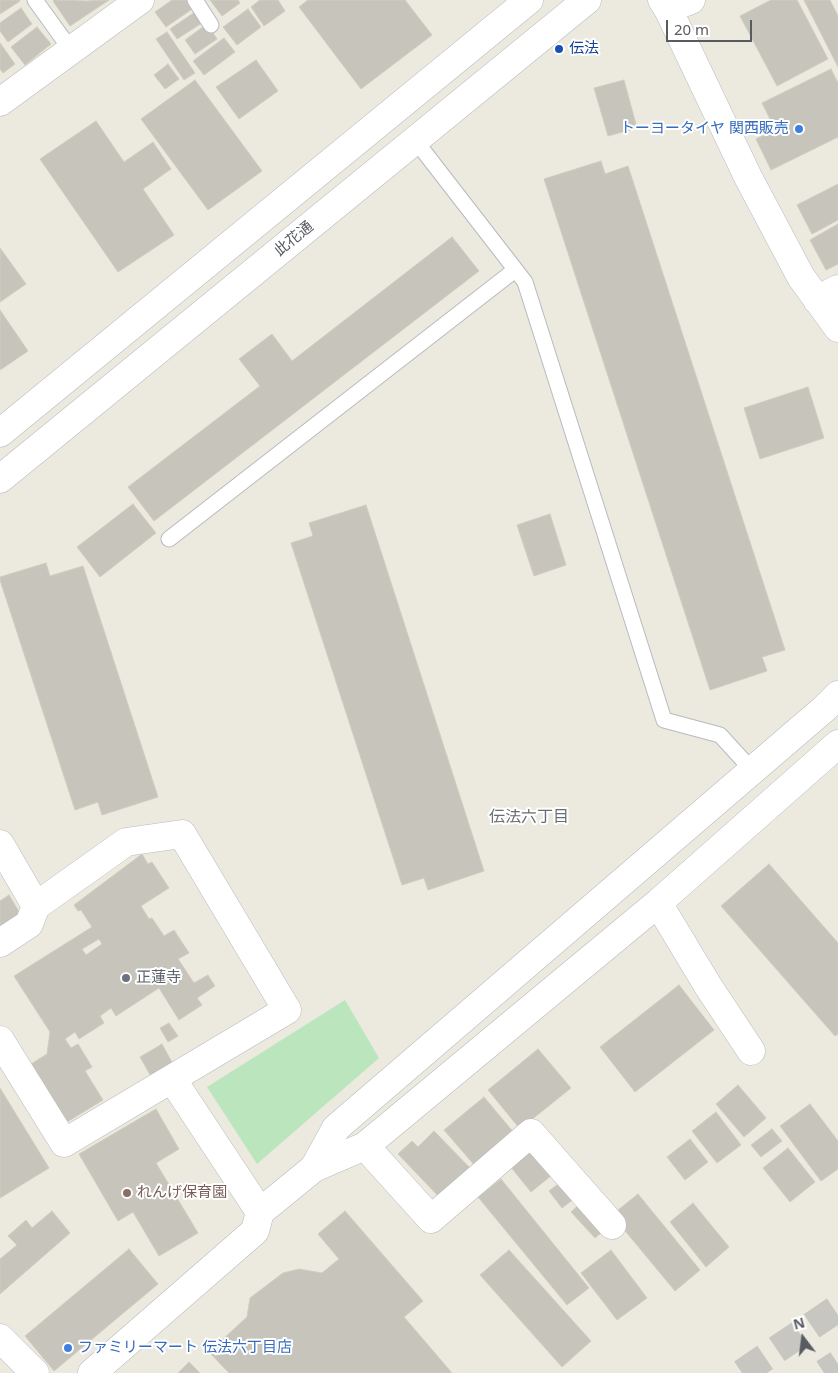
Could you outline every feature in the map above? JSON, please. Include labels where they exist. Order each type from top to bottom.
[{"type":"street","points":[[0,102],[140,0]]},
{"type":"street","points":[[0,433],[529,0]]},
{"type":"street","name":"此花通","points":[[0,478],[587,0]]},
{"type":"street","points":[[674,3],[748,177],[801,277],[828,295],[838,328]]},
{"type":"street","points":[[314,1168],[336,1128],[838,695]]},
{"type":"street","points":[[92,1373],[255,1231],[260,1212],[314,1168],[365,1146],[658,903],[838,744]]},
{"type":"street","points":[[0,943],[29,924],[36,906],[126,842],[182,834],[287,1010],[64,1144],[0,1040]]},
{"type":"street","points":[[0,844],[36,906]]},
{"type":"street","points":[[658,903],[708,986],[751,1050]]},
{"type":"street","points":[[172,1079],[260,1212]]},
{"type":"street","points":[[365,1146],[431,1219],[531,1133],[612,1225]]},
{"type":"street","points":[[0,1338],[35,1373]]},
{"type":"lane","points":[[35,0],[71,50]]},
{"type":"lane","points":[[195,0],[211,25]]},
{"type":"lane","points":[[415,140],[525,282],[664,720],[720,735],[752,770]]},
{"type":"lane","points":[[169,539],[515,270]]},
{"type":"green space","points":[[345,1000],[379,1058],[257,1164],[207,1087]]},
{"type":"building","points":[[0,0],[19,0],[20,1],[0,14]]},
{"type":"building","points":[[54,0],[86,1],[109,0],[70,26]]},
{"type":"building","points":[[172,0],[191,0],[195,7],[166,27],[155,12]]},
{"type":"building","points":[[210,0],[238,0],[240,3],[222,16]]},
{"type":"building","points":[[260,0],[278,0],[285,11],[264,26],[251,7]]},
{"type":"building","points":[[308,0],[405,0],[432,35],[361,89],[299,7]]},
{"type":"building","points":[[771,0],[797,0],[828,59],[777,86],[740,16]]},
{"type":"building","points":[[804,0],[830,0],[838,16],[838,67]]},
{"type":"building","points":[[21,8],[32,24],[8,42],[0,31],[0,23]]},
{"type":"building","points":[[248,9],[261,27],[237,45],[223,27]]},
{"type":"building","points":[[198,10],[205,21],[177,39],[170,29]]},
{"type":"building","points":[[207,24],[217,39],[195,54],[185,40]]},
{"type":"building","points":[[37,27],[51,44],[25,65],[11,47]]},
{"type":"building","points":[[167,32],[195,73],[184,80],[156,39]]},
{"type":"building","points":[[224,38],[235,52],[204,75],[193,61]]},
{"type":"building","points":[[0,43],[15,64],[3,73],[0,69]]},
{"type":"building","points":[[256,60],[278,91],[239,119],[216,87]]},
{"type":"building","points":[[168,64],[179,79],[165,89],[154,75]]},
{"type":"building","points":[[831,69],[838,83],[838,137],[771,170],[756,139],[775,129],[762,103]]},
{"type":"building","points":[[195,80],[262,171],[208,210],[141,119]]},
{"type":"building","points":[[624,80],[637,128],[608,136],[594,88]]},
{"type":"building","points":[[96,121],[124,162],[153,142],[171,169],[143,189],[174,235],[118,272],[40,159]]},
{"type":"building","points":[[601,161],[605,174],[628,166],[785,650],[762,657],[767,671],[710,690],[544,179]]},
{"type":"building","points":[[838,184],[838,220],[812,234],[797,205]]},
{"type":"building","points":[[838,224],[838,264],[826,270],[810,240]]},
{"type":"building","points":[[452,237],[479,271],[154,521],[128,487],[260,386],[239,359],[272,334],[292,361]]},
{"type":"building","points":[[0,248],[26,284],[0,302]]},
{"type":"building","points":[[0,310],[28,351],[0,370]]},
{"type":"building","points":[[808,387],[824,438],[760,459],[744,408]]},
{"type":"building","points":[[133,504],[156,533],[100,577],[77,547]]},
{"type":"building","points":[[366,505],[484,871],[428,890],[424,878],[402,885],[291,543],[313,536],[309,523]]},
{"type":"building","points":[[550,514],[566,565],[534,576],[517,525]]},
{"type":"building","points":[[46,563],[50,576],[83,566],[158,797],[102,815],[98,802],[75,810],[0,580],[0,577]]},
{"type":"building","points":[[142,854],[148,864],[152,862],[169,888],[141,906],[149,919],[152,918],[164,936],[174,930],[189,953],[178,959],[194,983],[208,975],[215,986],[197,998],[202,1005],[179,1020],[159,988],[116,1016],[111,1008],[100,1016],[104,1023],[79,1039],[75,1032],[65,1039],[71,1048],[78,1044],[92,1067],[85,1071],[103,1100],[67,1122],[31,1064],[47,1054],[50,1032],[14,976],[92,927],[81,910],[78,911],[74,905]],"holes":[[[99,939],[102,944],[86,955],[82,949]]]},
{"type":"building","points":[[769,864],[838,943],[838,1034],[835,1036],[721,906]]},
{"type":"building","points":[[9,895],[21,915],[0,927],[0,901]]},
{"type":"building","points":[[679,985],[714,1030],[635,1092],[600,1047]]},
{"type":"building","points":[[169,1023],[178,1036],[168,1042],[160,1028]]},
{"type":"building","points":[[162,1044],[174,1066],[152,1078],[140,1057]]},
{"type":"building","points":[[538,1049],[571,1088],[520,1129],[488,1090]]},
{"type":"building","points":[[738,1085],[766,1118],[744,1137],[716,1104]]},
{"type":"building","points":[[0,1088],[49,1168],[0,1198]]},
{"type":"building","points":[[484,1097],[515,1134],[476,1167],[444,1130]]},
{"type":"building","points":[[810,1104],[838,1141],[838,1169],[821,1181],[780,1126]]},
{"type":"building","points":[[156,1109],[179,1149],[156,1163],[198,1233],[159,1256],[133,1212],[118,1221],[79,1154]]},
{"type":"building","points":[[716,1112],[741,1145],[717,1163],[692,1131]]},
{"type":"building","points":[[772,1129],[782,1141],[761,1157],[751,1145]]},
{"type":"building","points":[[434,1131],[473,1171],[442,1200],[398,1154],[412,1141],[418,1147]]},
{"type":"building","points":[[690,1139],[708,1162],[685,1180],[667,1157]]},
{"type":"building","points":[[536,1145],[557,1171],[531,1192],[510,1166]]},
{"type":"building","points":[[788,1148],[815,1182],[790,1202],[763,1168]]},
{"type":"building","points":[[566,1178],[579,1195],[562,1208],[549,1191]]},
{"type":"building","points":[[501,1179],[589,1288],[567,1305],[478,1197]]},
{"type":"building","points":[[638,1194],[700,1270],[675,1291],[612,1215]]},
{"type":"building","points":[[583,1201],[607,1228],[595,1238],[571,1212]]},
{"type":"building","points":[[693,1203],[729,1247],[706,1267],[670,1222]]},
{"type":"building","points":[[52,1211],[70,1233],[0,1294],[0,1259],[17,1245],[8,1236],[26,1220],[32,1228]]},
{"type":"building","points":[[345,1211],[423,1301],[404,1317],[452,1373],[229,1373],[209,1352],[247,1317],[250,1298],[283,1273],[299,1269],[322,1273],[339,1259],[318,1234]]},
{"type":"building","points":[[129,1249],[158,1284],[54,1371],[25,1336]]},
{"type":"building","points":[[509,1250],[591,1341],[562,1367],[480,1275]]},
{"type":"building","points":[[611,1250],[647,1298],[617,1320],[581,1273]]},
{"type":"building","points":[[189,1362],[200,1373],[178,1373]]},
{"type":"tunnel","points":[[742,1373],[838,1308]]},
{"type":"tunnel","points":[[824,1373],[838,1364]]},
{"type":"place","name":"伝法","points":[[559,49]]},
{"type":"place","name":"トーヨータイヤ 関西販売","points":[[799,129]]},
{"type":"place","name":"正蓮寺","points":[[126,978]]},
{"type":"place","name":"れんげ保育園","points":[[127,1193]]},
{"type":"place","name":"ファミリーマート 伝法六丁目店","points":[[68,1348]]},
{"type":"district","name":"伝法六丁目","points":[[529,817]]}]
